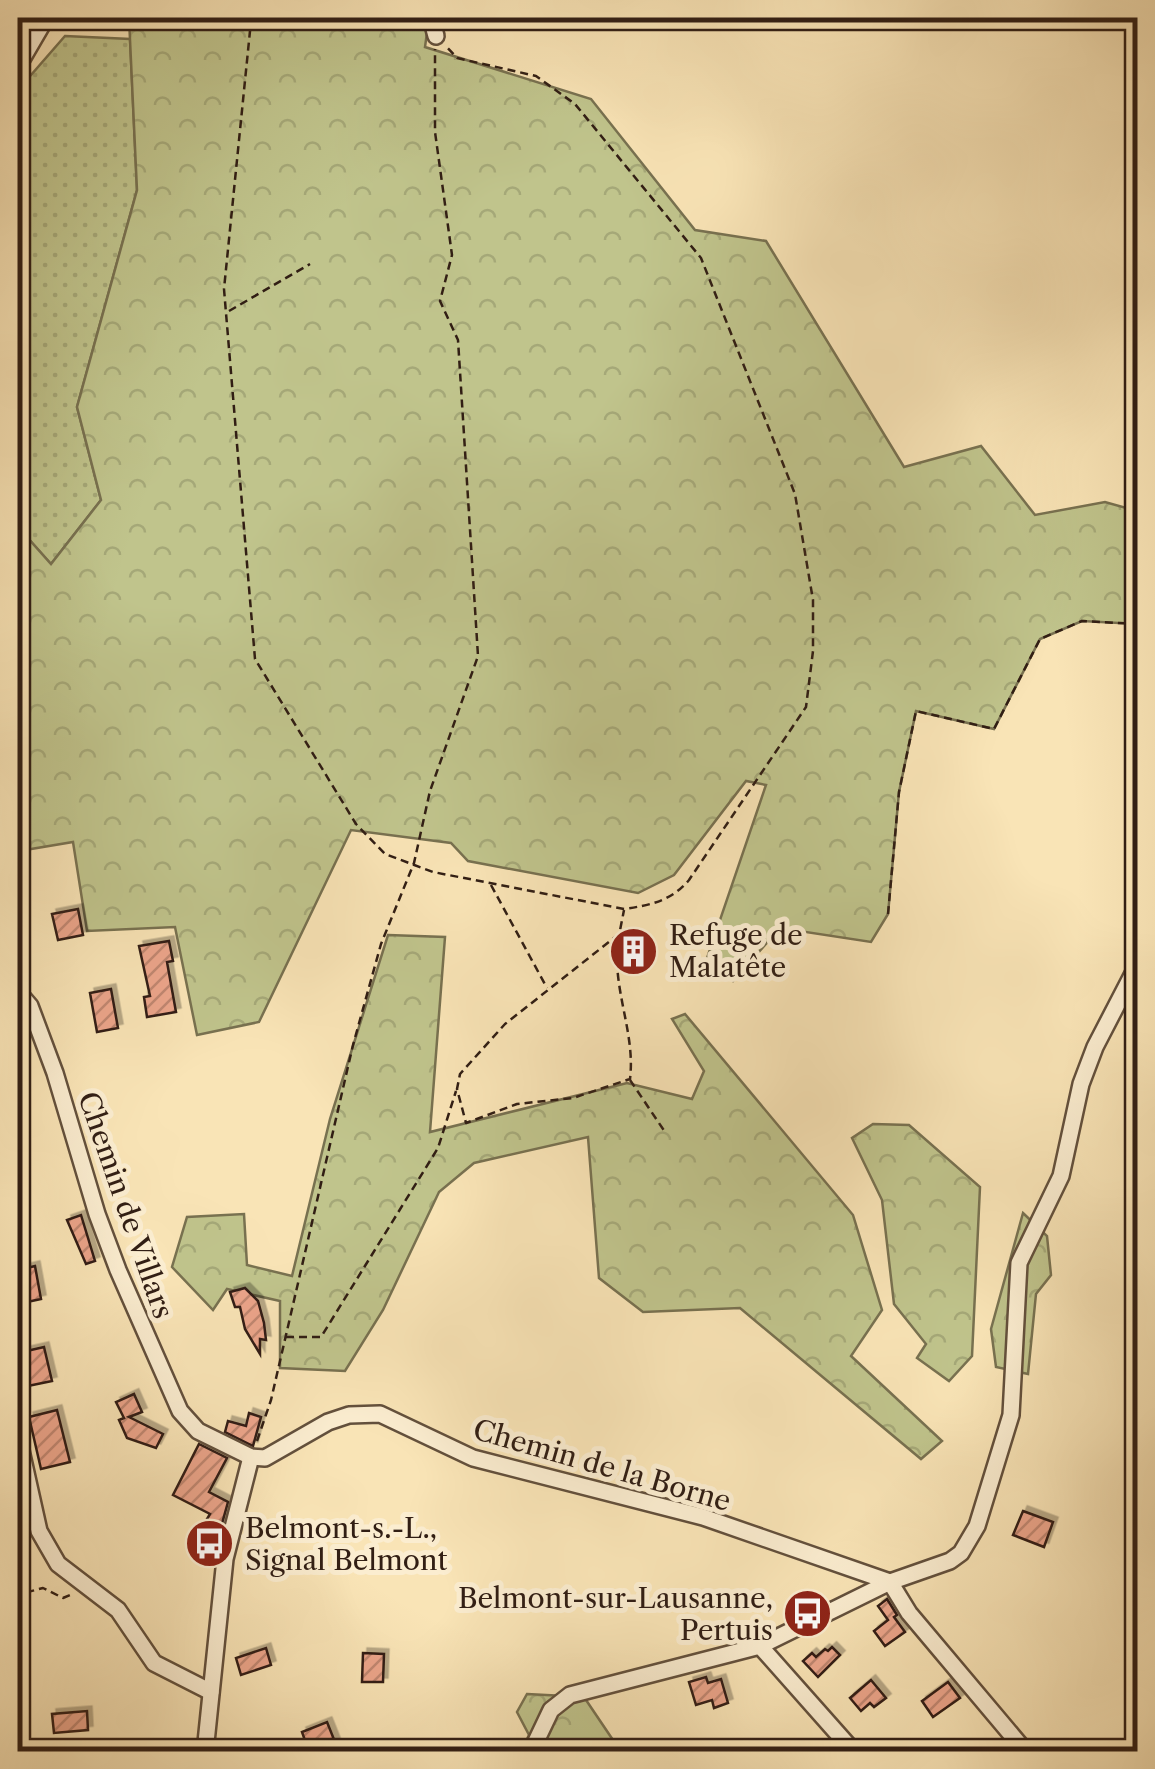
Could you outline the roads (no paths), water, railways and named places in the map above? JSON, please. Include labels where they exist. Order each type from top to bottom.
[{"type":"street","points":[[18,66],[22,44],[46,18]]},
{"type":"street","points":[[431,18],[436,36]]},
{"type":"street","points":[[531,1752],[551,1710],[570,1695],[760,1646],[890,1582],[961,1554],[977,1526],[1011,1415],[1019,1262],[1061,1176],[1081,1084],[1095,1047],[1138,964]]},
{"type":"street","name":"Chemin de Villars","points":[[18,992],[30,1006],[55,1074],[118,1270],[180,1411],[198,1431],[251,1457]]},
{"type":"street","name":"Chemin de la Borne","points":[[251,1457],[265,1458],[314,1429],[349,1415],[380,1414],[473,1458],[703,1517],[890,1582]]},
{"type":"street","points":[[18,1437],[38,1532],[58,1564],[118,1610],[154,1664],[211,1692]]},
{"type":"street","points":[[204,1752],[225,1559],[251,1457]]},
{"type":"street","points":[[890,1582],[909,1613],[1026,1752]]},
{"type":"street","points":[[760,1646],[854,1752]]},
{"type":"place","name":"Refuge de Malatête","points":[[634,951]]},
{"type":"place","name":"Belmont-s.-L., Signal Belmont","points":[[210,1544]]},
{"type":"place","name":"Belmont-sur-Lausanne, Pertuis","points":[[808,1614]]}]
